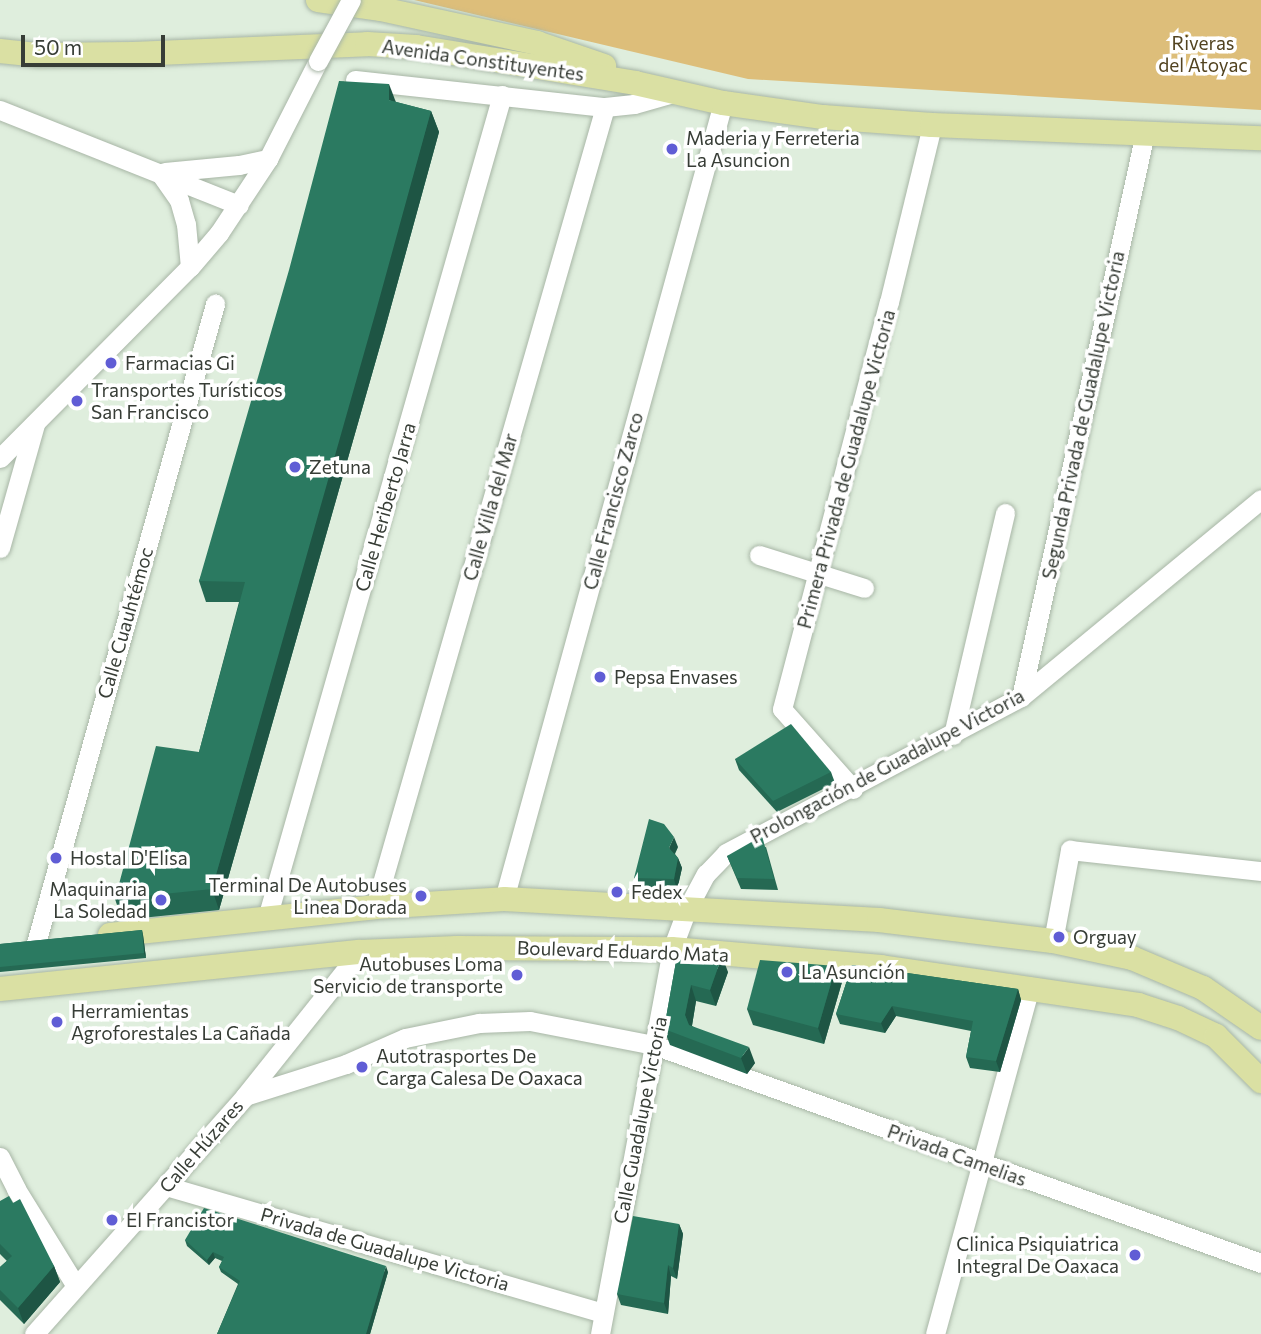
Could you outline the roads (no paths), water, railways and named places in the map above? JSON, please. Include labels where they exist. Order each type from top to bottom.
[{"type":"main road","name":"Avenida Constituyentes","points":[[318,0],[404,14],[537,43],[602,65],[635,83]]},
{"type":"main road","name":"Avenida Constituyentes","points":[[0,51],[39,55],[133,54],[367,44],[498,59],[635,83]]},
{"type":"main road","points":[[635,83],[723,103],[823,117],[932,125],[1261,138]]},
{"type":"main road","points":[[91,937],[375,907],[504,899],[879,920],[1053,941],[1144,963],[1203,988],[1261,1028]]},
{"type":"main road","points":[[24,944],[64,940]]},
{"type":"main road","name":"Boulevard Eduardo Mata","points":[[0,989],[360,953],[457,948],[672,948],[881,967],[1138,1005],[1178,1018],[1216,1036],[1261,1081]]},
{"type":"street","points":[[0,458],[190,267],[239,205],[268,159],[351,0]]},
{"type":"street","points":[[355,80],[605,107],[634,104],[673,93]]},
{"type":"street","name":"Calle Heriberto Jarra","points":[[267,918],[502,95]]},
{"type":"street","name":"Calle Francisco Zarco","points":[[504,899],[723,103]]},
{"type":"street","name":"Calle Villa del Mar","points":[[375,907],[605,107]]},
{"type":"street","points":[[0,110],[239,205]]},
{"type":"street","name":"Primera Privada de Guadalupe Victoria","points":[[853,789],[782,709],[820,573],[932,125]]},
{"type":"street","name":"Segunda Privada de Guadalupe Victoria","points":[[1021,697],[1145,133]]},
{"type":"street","points":[[159,173],[239,165],[268,159]]},
{"type":"street","points":[[159,173],[178,200],[186,224],[190,267]]},
{"type":"street","name":"Calle Cuauhtémoc","points":[[24,944],[215,303]]},
{"type":"street","points":[[0,548],[38,418]]},
{"type":"street","name":"Prolongación de Guadalupe Victoria","points":[[687,908],[706,874],[726,853],[853,789],[1021,697],[1261,499]]},
{"type":"street","points":[[953,736],[1005,513]]},
{"type":"street","points":[[759,555],[864,588]]},
{"type":"street","points":[[1053,941],[1070,850],[1261,871]]},
{"type":"street","name":"Calle Guadalupe Victoria","points":[[600,1334],[672,948],[687,908]]},
{"type":"street","name":"Calle Húzares","points":[[34,1334],[245,1096],[360,953]]},
{"type":"street","points":[[935,1334],[979,1164],[1030,987]]},
{"type":"street","name":"Privada Camelias","points":[[245,1096],[345,1064],[405,1038],[479,1023],[530,1021],[654,1045],[979,1164],[1261,1263]]},
{"type":"street","points":[[0,1157],[23,1201],[76,1286]]},
{"type":"street","name":"Privada de Guadalupe Victoria","points":[[166,1186],[603,1313]]},
{"type":"place","name":"Maderia y Ferreteria La Asuncion","points":[[672,149]]},
{"type":"place","name":"Farmacias Gi","points":[[111,363]]},
{"type":"place","name":"Transportes Turísticos San Francisco","points":[[77,401]]},
{"type":"place","name":"Zetuna","points":[[295,467]]},
{"type":"place","name":"Pepsa Envases","points":[[600,677]]},
{"type":"place","name":"Hostal D'Elisa","points":[[56,858]]},
{"type":"place","name":"Fedex","points":[[617,892]]},
{"type":"place","name":"Terminal De Autobuses Linea Dorada","points":[[421,896]]},
{"type":"place","name":"Maquinaria La Soledad","points":[[161,900]]},
{"type":"place","name":"Orguay","points":[[1059,937]]},
{"type":"place","name":"La Asunción","points":[[787,972]]},
{"type":"place","name":"Autobuses Loma Servicio de transporte","points":[[517,975]]},
{"type":"place","name":"Herramientas Agroforestales La Cañada","points":[[57,1022]]},
{"type":"place","name":"Autotrasportes De Carga Calesa De Oaxaca","points":[[362,1067]]},
{"type":"place","name":"El Francistor","points":[[112,1220]]},
{"type":"place","name":"Clinica Psiquiatrica Integral De Oaxaca","points":[[1135,1255]]},
{"type":"park label","name":"Riveras del Atoyac","points":[[1203,54]]}]
